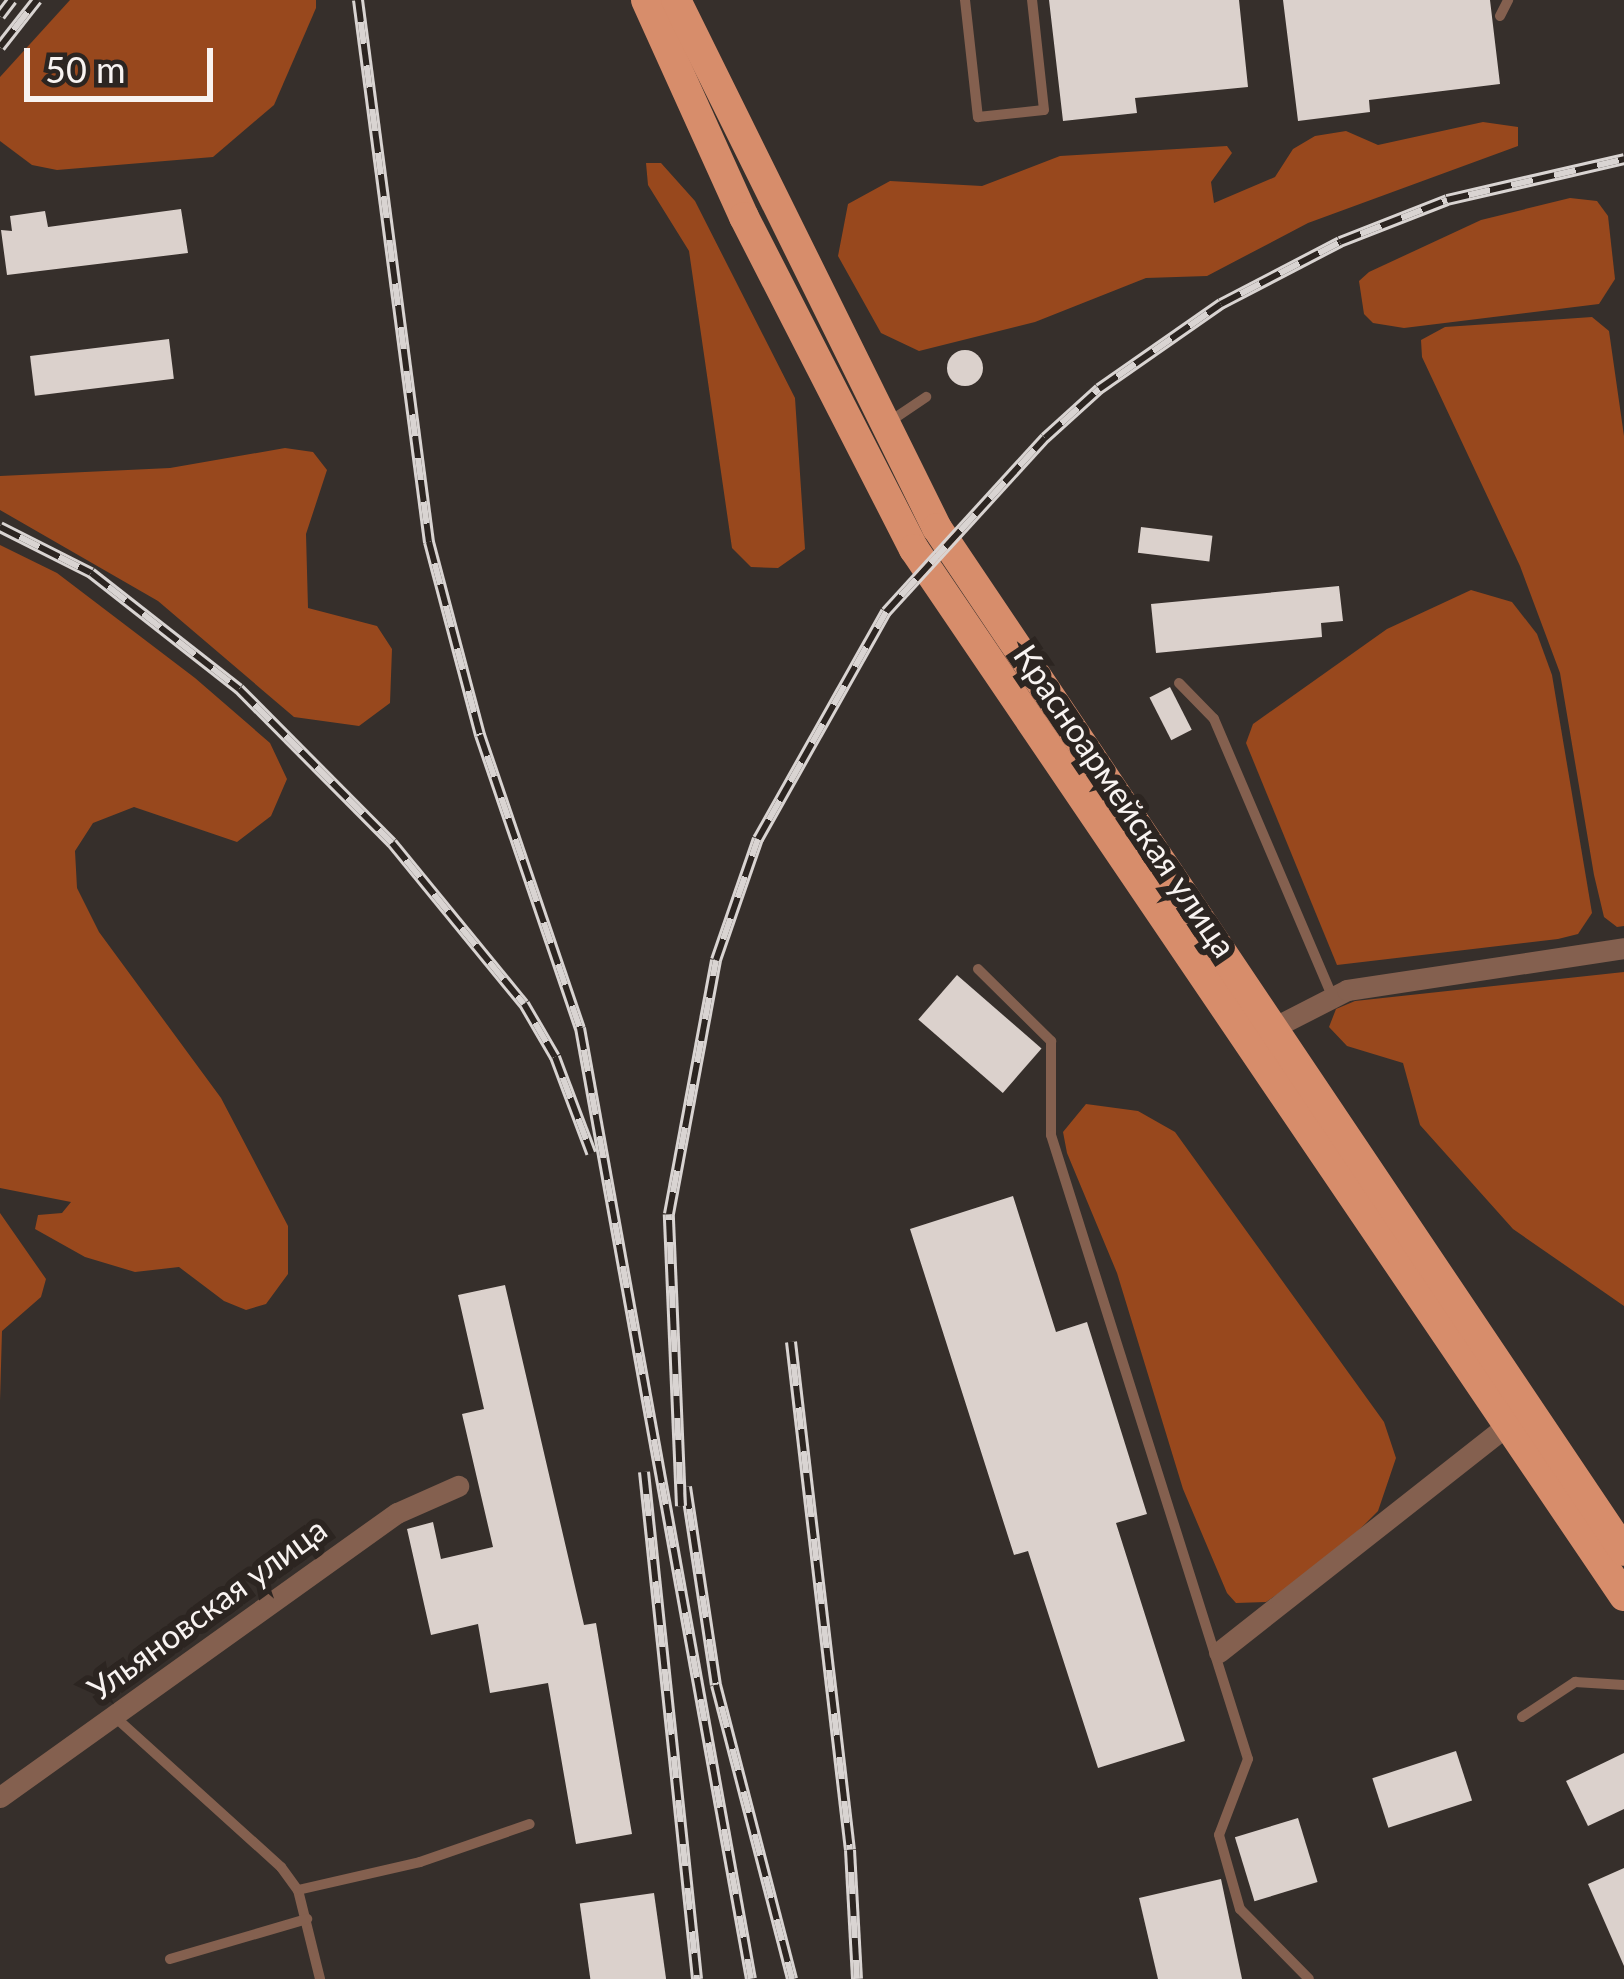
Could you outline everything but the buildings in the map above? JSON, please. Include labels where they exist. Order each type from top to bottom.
[{"type":"main road","name":"Красноармейская улица","points":[[646,0],[744,217],[914,550],[1624,1596]]},
{"type":"main road","name":"Красноармейская улица","points":[[676,0],[882,428],[999,628],[1624,1550]]},
{"type":"street","points":[[1269,1030],[1332,995],[1624,948]]},
{"type":"street","points":[[1219,1652],[1506,1426]]},
{"type":"street","name":"Ульяновская улица","points":[[0,1797],[397,1513],[458,1486]]},
{"type":"lane","points":[[965,0],[978,117],[1044,110],[1032,0]]},
{"type":"lane","points":[[1500,16],[1508,0]]},
{"type":"lane","points":[[882,428],[926,397]]},
{"type":"lane","points":[[1179,683],[1214,719],[1332,995]]},
{"type":"lane","points":[[978,969],[1051,1042],[1051,1136],[1219,1652],[1248,1759],[1220,1835],[1240,1909],[1309,1979]]},
{"type":"lane","points":[[1522,1717],[1575,1682],[1624,1685]]},
{"type":"lane","points":[[115,1717],[232,1817],[298,1890],[320,1979]]},
{"type":"lane","points":[[298,1890],[420,1862],[530,1824]]},
{"type":"lane","points":[[170,1959],[307,1919]]},
{"type":"shaded area","points":[[70,0],[316,0],[316,8],[274,105],[213,157],[57,170],[32,165],[0,141],[0,77]]},
{"type":"shaded area","points":[[1483,122],[1518,127],[1518,146],[1308,223],[1207,276],[1146,278],[1035,322],[919,351],[881,333],[838,256],[848,204],[890,181],[982,186],[1060,156],[1227,146],[1232,153],[1211,182],[1214,203],[1275,177],[1293,149],[1315,136],[1346,131],[1378,145]]},
{"type":"shaded area","points":[[646,163],[661,163],[695,201],[795,398],[805,549],[778,568],[751,567],[732,548],[689,251],[648,185]]},
{"type":"shaded area","points":[[1570,198],[1597,201],[1608,216],[1615,279],[1599,304],[1404,328],[1373,323],[1364,314],[1359,281],[1369,272],[1481,220]]},
{"type":"shaded area","points":[[1592,317],[1609,331],[1624,436],[1624,926],[1617,927],[1604,917],[1594,875],[1560,673],[1520,566],[1422,357],[1421,340],[1445,327]]},
{"type":"shaded area","points":[[285,448],[313,452],[327,470],[306,534],[308,608],[377,626],[392,649],[390,703],[359,726],[294,717],[158,601],[0,510],[0,476],[170,468]]},
{"type":"shaded area","points":[[0,545],[57,573],[195,678],[270,743],[287,779],[271,816],[237,842],[134,807],[93,823],[75,851],[77,888],[99,932],[221,1098],[288,1226],[288,1274],[266,1304],[246,1310],[224,1301],[179,1267],[135,1272],[85,1257],[35,1229],[38,1215],[62,1213],[71,1202],[0,1188]]},
{"type":"shaded area","points":[[1471,590],[1512,602],[1537,634],[1552,675],[1592,913],[1578,934],[1558,939],[1337,965],[1246,743],[1253,724],[1387,629]]},
{"type":"shaded area","points":[[1624,972],[1624,1306],[1513,1229],[1420,1125],[1403,1063],[1347,1046],[1329,1027],[1336,1009],[1355,1001]]},
{"type":"shaded area","points":[[1086,1104],[1138,1111],[1175,1132],[1384,1422],[1396,1458],[1378,1511],[1331,1558],[1266,1602],[1236,1603],[1227,1593],[1183,1489],[1117,1273],[1067,1153],[1063,1132]]},
{"type":"shaded area","points":[[0,1213],[46,1279],[41,1297],[2,1331],[0,1401]]},
{"type":"railway","points":[[0,16],[12,0]]},
{"type":"railway","points":[[0,47],[37,0]]},
{"type":"railway","points":[[358,0],[429,542],[480,735],[580,1028],[751,1979]]},
{"type":"railway","points":[[681,1506],[669,1214],[716,960],[758,839],[886,612],[1045,438],[1099,389],[1221,304],[1340,242],[1447,200],[1624,159]]},
{"type":"railway","points":[[0,527],[91,573],[239,689],[392,843],[524,1004],[555,1057],[591,1153]]},
{"type":"railway","points":[[791,1342],[850,1850],[857,1979]]},
{"type":"railway","points":[[644,1472],[697,1979]]},
{"type":"railway","points":[[686,1487],[716,1685],[792,1979]]}]
